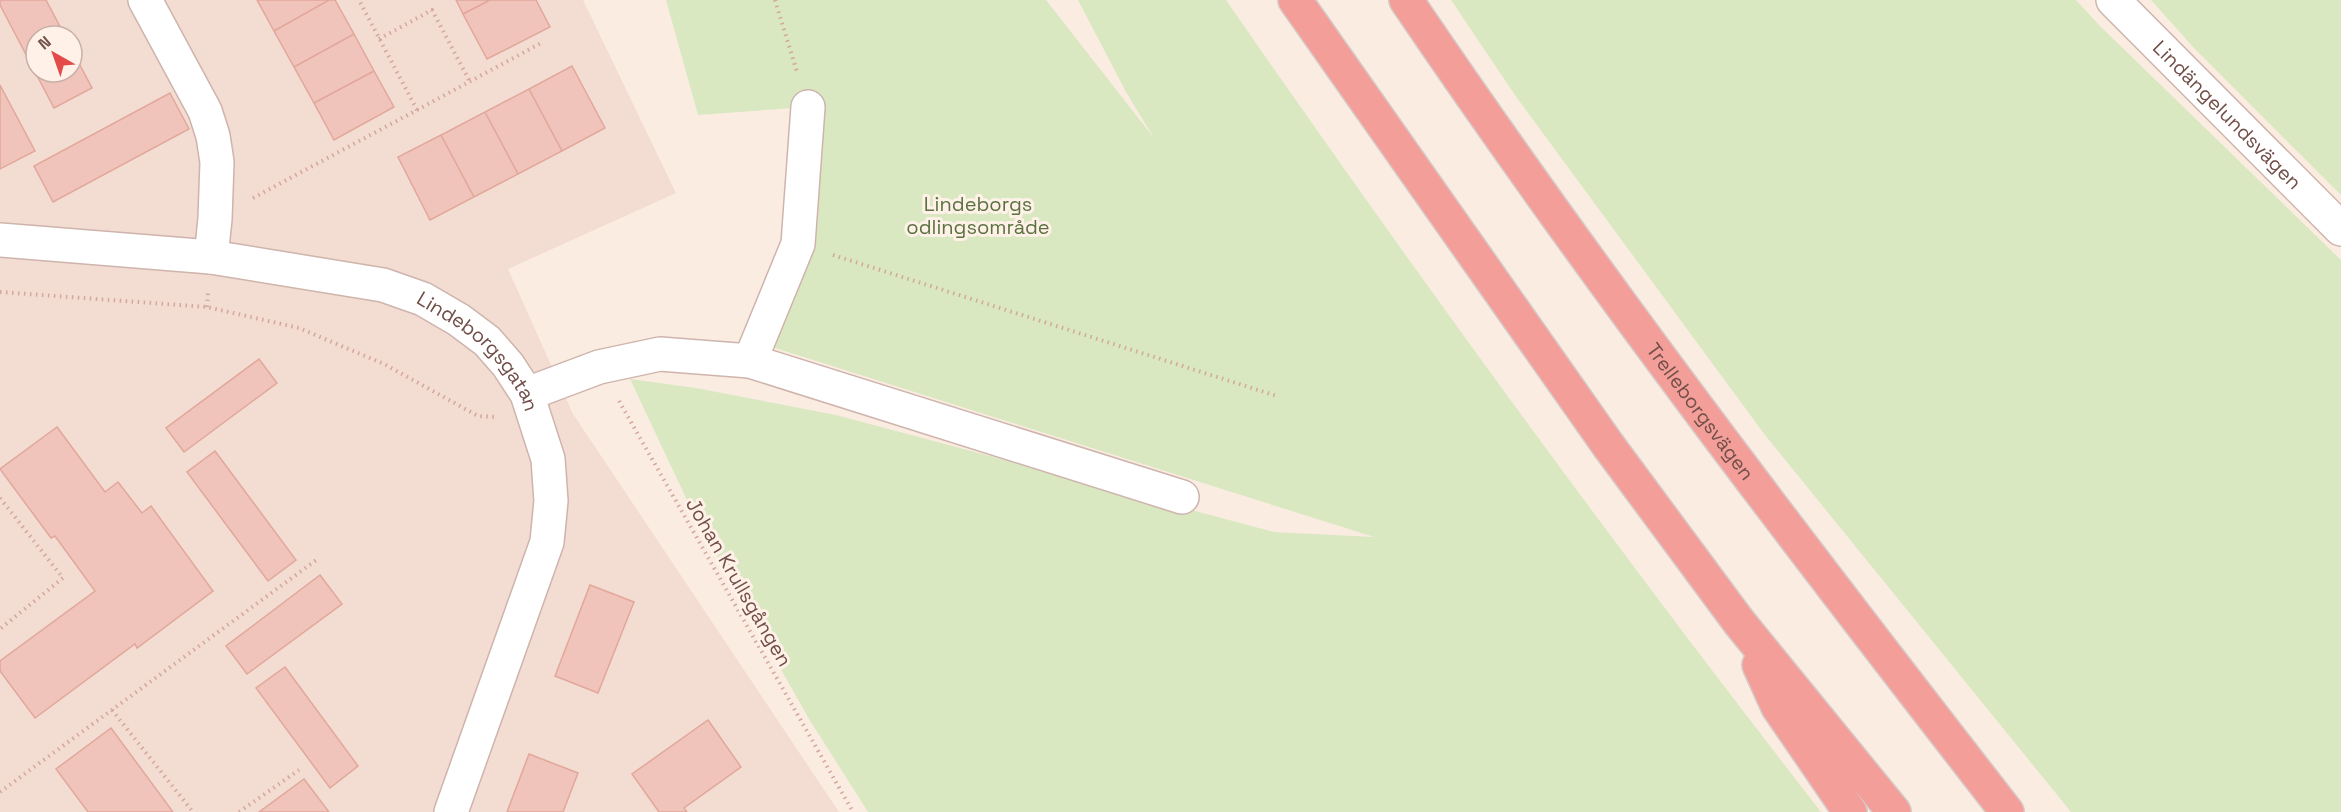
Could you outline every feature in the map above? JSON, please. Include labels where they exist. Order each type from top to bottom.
[{"type":"highway","points":[[1295,0],[1608,445],[1739,622],[1894,812]]},
{"type":"highway","name":"Trelleborgsvägen","points":[[1406,0],[1480,109],[1705,419],[2007,812]]},
{"type":"highway","points":[[1739,622],[1778,707],[1850,812]]},
{"type":"street","points":[[145,0],[205,111],[213,136],[217,162],[211,257]]},
{"type":"street","name":"Lindängelundsvägen","points":[[2113,0],[2341,229]]},
{"type":"street","points":[[750,361],[798,244],[807,107]]},
{"type":"street","name":"Lindeborgsgatan","points":[[0,240],[211,257],[383,285],[423,298],[459,320],[487,341],[508,365],[527,394],[548,459],[551,501],[547,542],[451,812]]},
{"type":"street","points":[[527,394],[599,367],[660,354],[750,361],[1182,497]]},
{"type":"path","points":[[359,0],[417,110]]},
{"type":"path","points":[[775,0],[807,107]]},
{"type":"path","points":[[379,39],[432,10],[470,82]]},
{"type":"path","points":[[215,219],[543,42]]},
{"type":"path","points":[[798,244],[1277,396]]},
{"type":"path","points":[[0,292],[207,307],[299,327],[384,364],[478,416],[498,417],[527,394]]},
{"type":"path","name":"Johan Krullsgången","points":[[599,367],[851,811]]},
{"type":"path","points":[[0,498],[63,578],[0,628]]},
{"type":"path","points":[[0,792],[319,558]]},
{"type":"path","points":[[112,710],[193,812]]},
{"type":"path","points":[[239,812],[299,770]]},
{"type":"shaded area","points":[[0,0],[583,0],[676,193],[508,269],[573,414],[839,812],[0,812]]},
{"type":"green space","name":"Lindeborgs odlingsområde","points":[[666,0],[1046,0],[1154,138],[1126,92],[1078,0],[1226,0],[1518,410],[1821,812],[868,812],[809,719],[694,515],[630,379],[696,388],[836,415],[1274,532],[1374,537],[772,347],[807,107],[698,115]]},
{"type":"green space","points":[[1451,0],[2076,0],[2341,260],[2341,812],[2071,812],[1765,435],[1517,98]]},
{"type":"green space","points":[[2151,0],[2341,0],[2341,195],[2194,48]]},
{"type":"building","points":[[0,0],[46,0],[59,24],[24,24],[24,51],[0,5]]},
{"type":"building","points":[[257,0],[329,0],[274,31]]},
{"type":"building","points":[[329,0],[335,0],[354,34],[294,67],[274,31]]},
{"type":"building","points":[[456,0],[490,0],[463,14]]},
{"type":"building","points":[[490,0],[536,0],[550,27],[487,59],[463,14]]},
{"type":"building","points":[[354,34],[374,71],[314,103],[294,67]]},
{"type":"building","points":[[572,66],[605,128],[562,151],[529,89]]},
{"type":"building","points":[[374,71],[394,107],[334,140],[314,103]]},
{"type":"building","points":[[84,73],[92,88],[54,108],[41,84],[84,84]]},
{"type":"building","points":[[0,85],[35,151],[0,169]]},
{"type":"building","points":[[529,89],[562,151],[518,174],[485,112]]},
{"type":"building","points":[[170,93],[189,129],[53,202],[34,166]]},
{"type":"building","points":[[485,112],[518,174],[474,197],[441,135]]},
{"type":"building","points":[[441,135],[474,197],[430,220],[398,157]]},
{"type":"building","points":[[259,359],[277,383],[184,452],[166,428]]},
{"type":"building","points":[[57,427],[105,492],[118,482],[142,513],[151,506],[213,591],[137,648],[135,644],[35,718],[0,671],[0,661],[95,591],[55,536],[51,538],[0,469]]},
{"type":"building","points":[[215,451],[296,560],[268,581],[187,472]]},
{"type":"building","points":[[320,575],[342,604],[247,674],[226,646]]},
{"type":"building","points":[[590,585],[634,602],[598,693],[555,676]]},
{"type":"building","points":[[285,667],[358,766],[330,788],[256,688]]},
{"type":"building","points":[[708,720],[741,767],[684,808],[687,812],[659,812],[632,774]]},
{"type":"building","points":[[111,728],[173,812],[88,812],[56,769]]},
{"type":"building","points":[[529,754],[578,773],[563,812],[507,812]]},
{"type":"building","points":[[304,779],[329,812],[259,812]]}]
